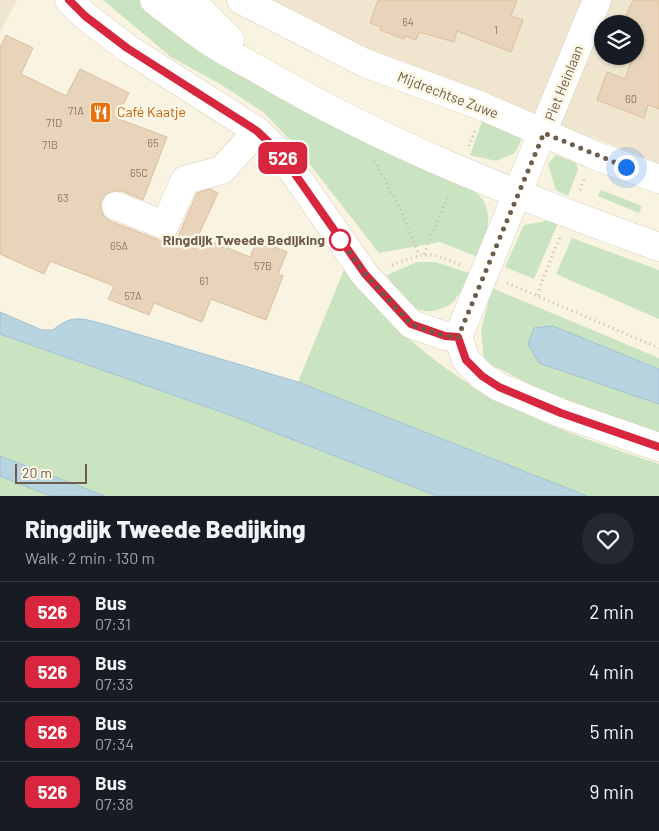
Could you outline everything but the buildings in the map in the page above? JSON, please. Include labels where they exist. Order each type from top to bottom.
[{"type":"street","points":[[69,0],[85,16],[127,48],[257,131],[281,154],[365,274],[411,324],[445,336],[458,337],[466,360],[482,376],[499,387],[561,413],[659,448]]},
{"type":"street","points":[[154,0],[218,47],[302,95],[379,134],[517,194],[659,247]]},
{"type":"street","points":[[190,0],[223,32],[252,66]]},
{"type":"street","name":"Mijdrechtse Zuwe","points":[[242,0],[365,63],[484,107],[594,155],[659,179]]},
{"type":"street","name":"Piet Heinlaan","points":[[458,337],[544,133],[597,0]]},
{"type":"street","points":[[116,206],[165,225],[185,180],[222,170],[257,131]]},
{"type":"path","points":[[400,209],[419,255]]},
{"type":"path","points":[[538,295],[568,310],[659,348]]},
{"type":"shaded area","points":[[0,0],[17,0],[0,33]]},
{"type":"shaded area","points":[[266,0],[659,0],[659,163],[370,52]]},
{"type":"green space","points":[[103,0],[139,0],[167,23],[462,181],[483,200],[488,214],[487,229],[478,257],[440,242],[379,253],[294,144],[263,112],[220,84],[171,57]]},
{"type":"green space","points":[[483,119],[524,134],[515,153],[496,161],[470,155]]},
{"type":"green space","points":[[556,155],[576,163],[578,170],[568,196],[556,190],[548,164]]},
{"type":"green space","points":[[601,190],[642,206],[639,213],[598,196]]},
{"type":"green space","points":[[550,220],[558,223],[534,279],[505,267],[524,225]]},
{"type":"green space","points":[[572,238],[659,270],[659,319],[556,274]]},
{"type":"green space","points":[[348,260],[376,303],[394,326],[441,365],[469,384],[530,416],[594,442],[659,464],[659,496],[587,496],[298,382]]},
{"type":"green space","points":[[417,262],[435,262],[469,273],[461,291],[452,303],[437,310],[420,310],[413,307],[401,296],[387,275]]},
{"type":"green space","points":[[492,288],[659,358],[659,369],[644,362],[539,363],[659,404],[659,434],[561,400],[484,361],[481,330]]},
{"type":"green space","points":[[0,334],[230,415],[437,496],[105,496],[0,456]]},
{"type":"green space","points":[[0,476],[50,496],[0,496]]},
{"type":"water","points":[[0,312],[42,330],[53,330],[66,321],[73,319],[91,321],[298,382],[587,496],[437,496],[230,415],[0,334]]},
{"type":"water","points":[[553,326],[659,369],[659,404],[539,363],[528,344],[534,328]]},
{"type":"water","points":[[0,456],[105,496],[50,496],[0,476]]},
{"type":"bus line","name":"526","points":[[69,0],[85,16],[127,48],[257,131],[281,154],[365,274],[411,324],[445,336],[458,337],[466,360],[482,376],[499,387],[561,413],[659,447]]},
{"type":"place","name":"Café Kaatje","points":[[101,112]]},
{"type":"place","name":"Ringdijk Tweede Bedijking","points":[[340,240]]},
{"type":"route","points":[[340,240],[337,235],[365,274],[411,324],[445,336],[458,337],[544,133],[626,167]]}]
